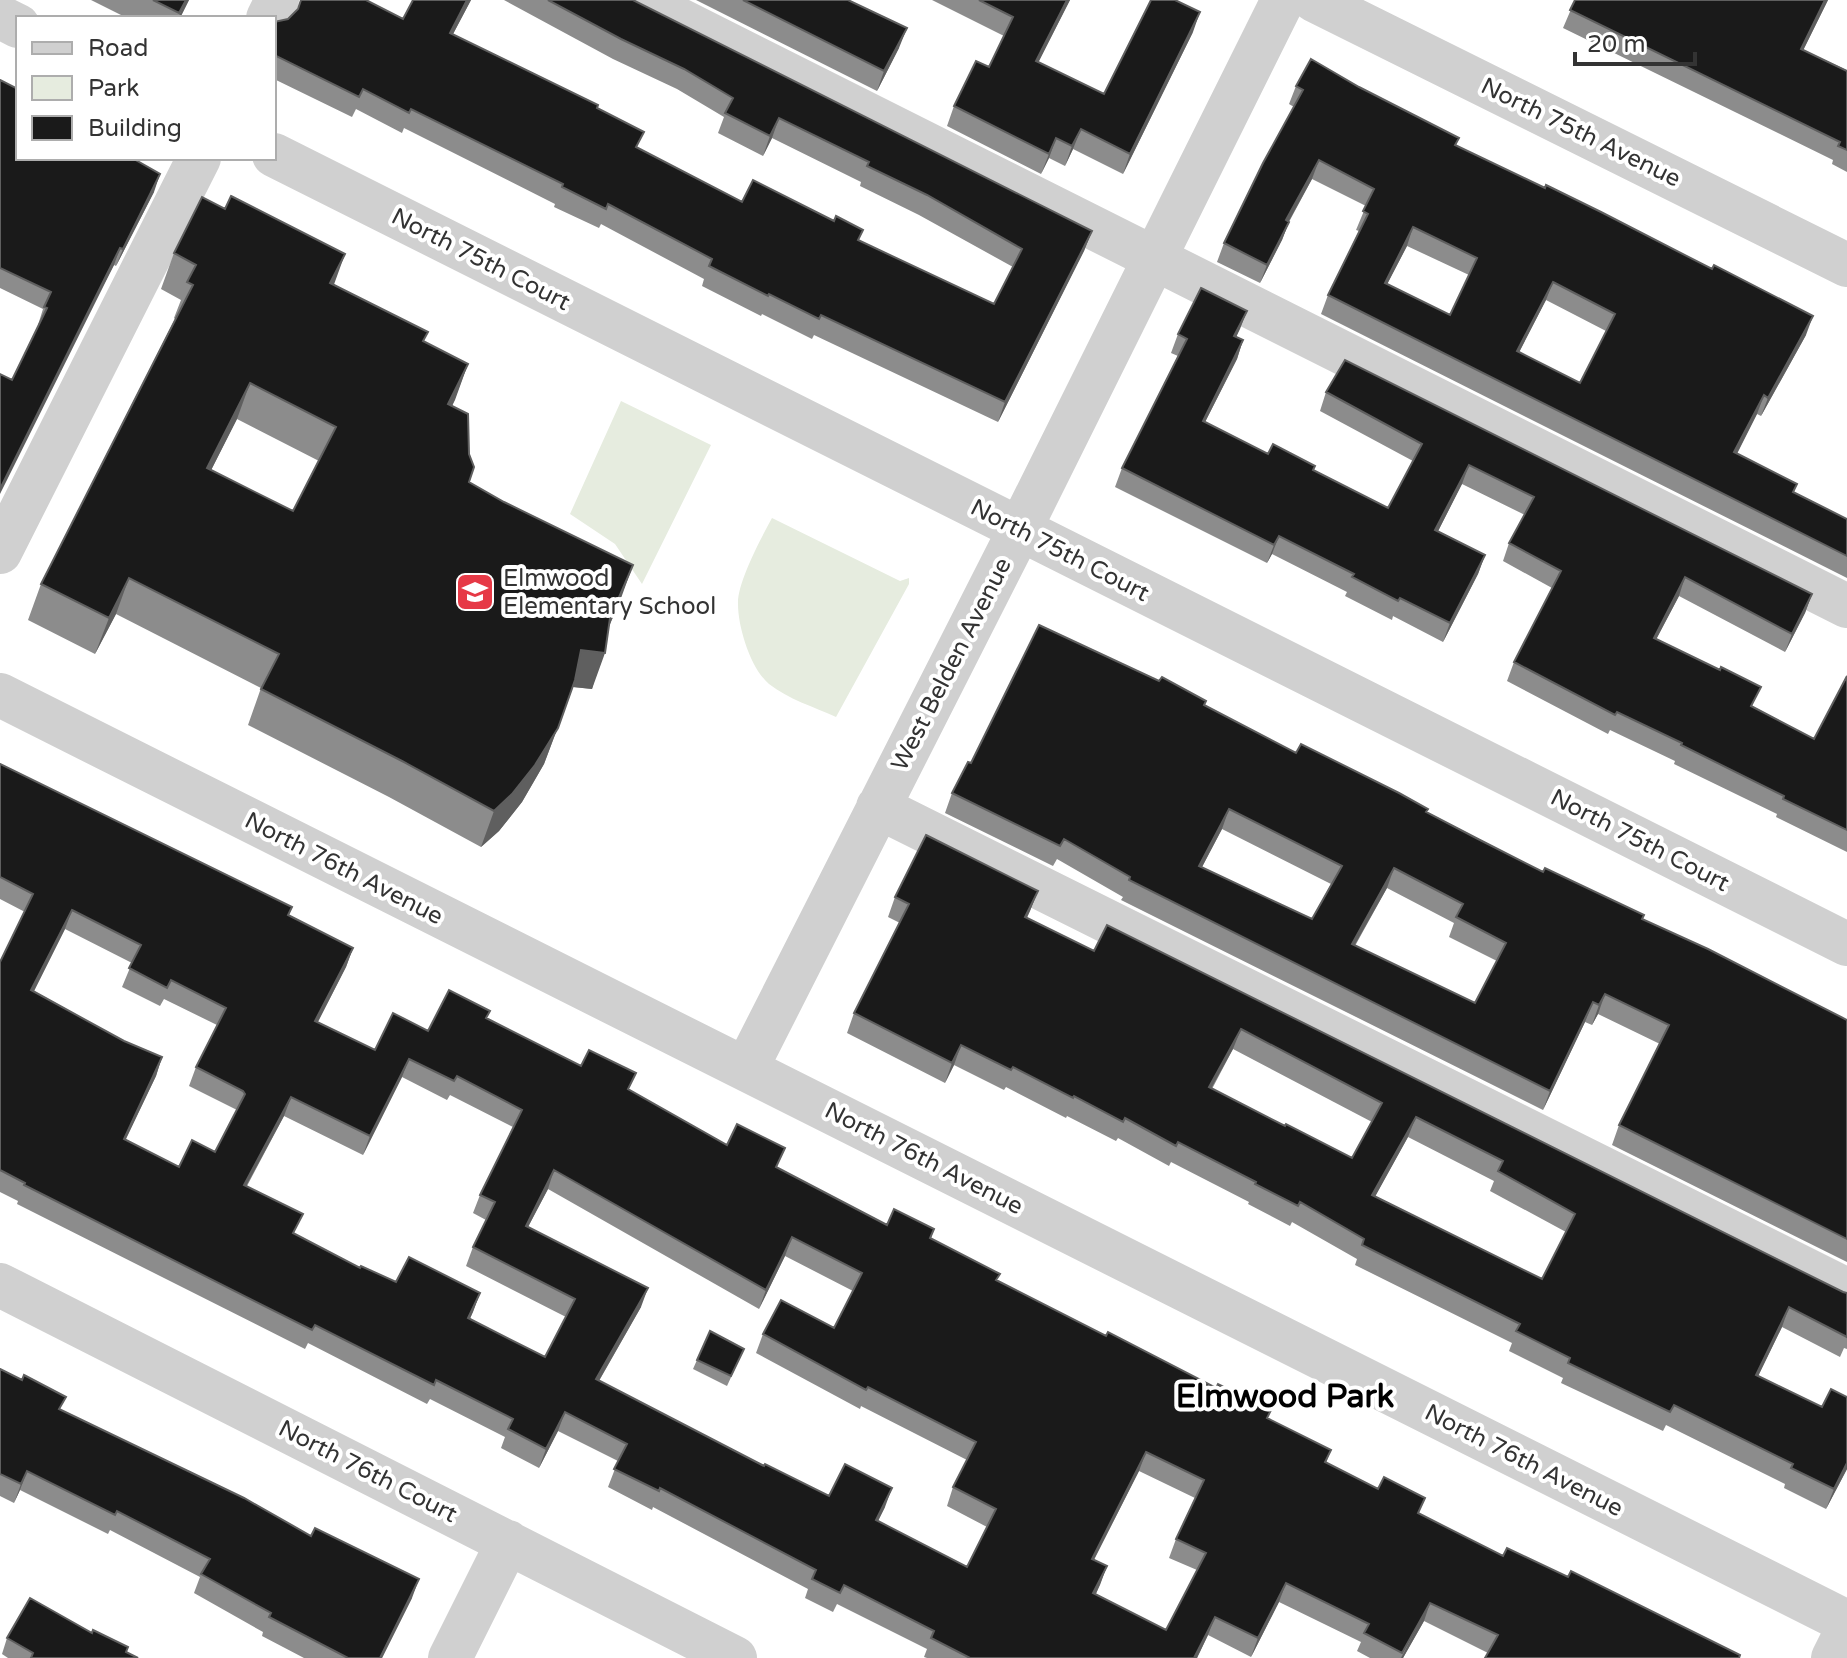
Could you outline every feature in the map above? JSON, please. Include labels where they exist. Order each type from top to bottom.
[{"type":"street","points":[[640,0],[1847,606]]},
{"type":"street","name":"West Belden Avenue","points":[[746,1069],[1020,529],[1283,0]]},
{"type":"street","name":"North 75th Avenue","points":[[1314,0],[1847,265]]},
{"type":"street","name":"North 75th Court","points":[[276,156],[1847,944]]},
{"type":"street","points":[[0,552],[198,160]]},
{"type":"street","name":"North 76th Avenue","points":[[0,695],[1847,1622]]},
{"type":"street","points":[[878,807],[1847,1290]]},
{"type":"street","name":"North 76th Court","points":[[0,1285],[735,1658]]},
{"type":"street","points":[[450,1658],[508,1542]]},
{"type":"street","points":[[1833,1658],[1847,1630]]},
{"type":"green space","points":[[621,401],[711,445],[642,584],[615,544],[570,514]]},
{"type":"green space","points":[[772,518],[900,581],[909,578],[909,584],[836,717],[769,684],[757,669],[743,636],[738,604],[741,585]]},
{"type":"building","points":[[153,0],[186,0],[179,13]]},
{"type":"building","points":[[301,0],[366,0],[403,19],[413,0],[467,0],[450,33],[598,105],[597,108],[644,132],[636,147],[742,202],[753,180],[834,221],[836,216],[863,230],[858,240],[994,304],[1022,249],[927,195],[867,166],[869,162],[779,118],[770,136],[725,113],[733,98],[684,69],[548,0],[633,0],[1092,231],[1005,402],[821,315],[819,319],[768,296],[709,266],[712,259],[608,204],[606,209],[562,187],[563,184],[411,109],[409,113],[363,89],[359,97],[276,56],[276,22],[288,19],[298,9]]},
{"type":"building","points":[[743,0],[848,0],[907,28],[884,71]]},
{"type":"building","points":[[979,0],[1067,0],[1036,61],[1104,94],[1151,0],[1175,0],[1200,12],[1130,154],[1081,129],[1072,146],[1056,138],[1049,154],[954,106],[976,61],[989,67],[1013,17]]},
{"type":"building","points":[[1575,0],[1825,0],[1801,49],[1847,71],[1847,150],[1838,146],[1840,142],[1570,10]]},
{"type":"building","points":[[1311,59],[1459,138],[1455,145],[1545,188],[1546,185],[1712,269],[1714,265],[1813,316],[1768,398],[1764,395],[1734,452],[1797,484],[1793,492],[1847,519],[1847,556],[1328,295],[1368,214],[1363,211],[1374,189],[1319,160],[1286,220],[1289,222],[1267,265],[1224,243],[1303,90],[1296,86]],"holes":[[[1413,227],[1477,258],[1450,315],[1385,283]],[[1553,282],[1615,314],[1580,383],[1517,351]]]},
{"type":"building","points":[[0,80],[16,88],[16,160],[136,160],[160,174],[0,489],[0,374],[12,380],[47,308],[44,307],[51,292],[0,268]]},
{"type":"building","points":[[231,196],[345,254],[330,283],[428,332],[423,341],[468,364],[448,404],[468,414],[469,454],[474,467],[469,482],[633,565],[610,618],[605,653],[581,650],[575,680],[558,728],[535,765],[494,811],[261,689],[279,654],[129,578],[109,618],[41,584],[193,285],[187,282],[196,265],[174,253],[202,197],[225,209]],"holes":[[[250,383],[336,427],[293,511],[207,468]]]},
{"type":"building","points":[[1201,288],[1247,311],[1234,336],[1243,340],[1203,421],[1268,454],[1273,444],[1315,466],[1313,470],[1388,508],[1422,444],[1326,392],[1345,360],[1812,594],[1792,634],[1685,577],[1654,638],[1761,687],[1751,706],[1814,739],[1847,676],[1847,830],[1783,799],[1784,796],[1682,743],[1617,712],[1615,715],[1514,662],[1561,571],[1509,543],[1534,497],[1469,465],[1435,530],[1485,555],[1450,623],[1400,598],[1398,601],[1352,577],[1354,574],[1279,536],[1274,545],[1122,468],[1187,339],[1178,334]]},
{"type":"building","points":[[1039,625],[1159,681],[1162,677],[1206,701],[1204,705],[1296,753],[1301,744],[1399,793],[1428,809],[1426,812],[1543,872],[1545,868],[1644,915],[1642,919],[1847,1020],[1847,1239],[1619,1125],[1669,1025],[1605,994],[1599,1005],[1593,1002],[1550,1091],[1129,880],[1130,877],[1064,839],[1060,846],[952,793],[968,762],[971,763]],"holes":[[[1229,809],[1342,866],[1312,919],[1199,866]],[[1394,868],[1463,904],[1456,917],[1506,943],[1475,1003],[1352,944]]]},
{"type":"building","points":[[0,764],[292,907],[288,915],[353,948],[315,1021],[375,1050],[393,1013],[428,1031],[449,990],[490,1011],[486,1018],[581,1066],[589,1050],[636,1073],[628,1089],[727,1145],[737,1124],[785,1148],[776,1167],[887,1225],[894,1209],[934,1229],[930,1238],[1000,1274],[996,1280],[1106,1336],[1108,1332],[1216,1388],[1218,1384],[1271,1410],[1267,1418],[1331,1450],[1325,1462],[1378,1489],[1384,1477],[1425,1498],[1418,1513],[1503,1556],[1507,1548],[1568,1577],[1571,1571],[1740,1655],[1739,1658],[1485,1658],[1498,1635],[1430,1603],[1402,1653],[1364,1633],[1369,1624],[1286,1583],[1258,1638],[1215,1617],[1194,1658],[970,1658],[931,1638],[934,1631],[844,1585],[840,1593],[812,1579],[816,1570],[660,1488],[659,1491],[614,1469],[627,1444],[565,1412],[546,1449],[508,1429],[513,1419],[436,1380],[434,1385],[315,1325],[312,1330],[0,1170],[0,962],[33,894],[0,877]],"holes":[[[72,910],[141,945],[129,968],[167,988],[171,980],[226,1008],[196,1067],[245,1094],[215,1152],[192,1140],[179,1167],[124,1139],[162,1057],[124,1041],[31,990]],[[409,1059],[454,1081],[457,1076],[522,1110],[480,1195],[495,1202],[473,1247],[575,1299],[545,1357],[468,1318],[480,1293],[409,1257],[396,1282],[360,1268],[293,1233],[303,1214],[244,1185],[291,1097],[370,1136]],[[554,1170],[766,1290],[792,1237],[862,1273],[834,1328],[781,1300],[763,1334],[866,1390],[868,1387],[976,1442],[953,1487],[996,1509],[967,1567],[876,1520],[892,1488],[845,1464],[829,1496],[596,1379],[648,1288],[526,1226]],[[1146,1452],[1204,1480],[1176,1539],[1206,1553],[1166,1630],[1093,1593],[1107,1566],[1092,1559]]]},
{"type":"building","points":[[926,835],[1038,891],[1025,917],[1094,951],[1107,925],[1847,1293],[1847,1337],[1789,1307],[1756,1375],[1822,1407],[1831,1389],[1847,1397],[1847,1463],[1834,1489],[1791,1468],[1793,1464],[1674,1405],[1670,1412],[1568,1363],[1570,1358],[1516,1331],[1520,1324],[1362,1245],[1364,1239],[1300,1202],[1298,1206],[1178,1142],[1176,1146],[1125,1118],[1123,1122],[1013,1067],[1011,1070],[961,1045],[952,1063],[854,1013],[909,904],[895,897]],"holes":[[[1241,1029],[1382,1103],[1352,1158],[1209,1087]],[[1416,1117],[1503,1161],[1498,1171],[1575,1214],[1542,1279],[1372,1195]]]},
{"type":"building","points":[[710,1331],[744,1349],[731,1376],[697,1360]]},
{"type":"building","points":[[0,1369],[22,1380],[24,1375],[66,1397],[59,1409],[244,1498],[311,1536],[315,1528],[419,1579],[380,1658],[348,1658],[269,1617],[271,1613],[201,1574],[210,1559],[117,1511],[115,1515],[27,1471],[21,1484],[0,1474]]},
{"type":"building","points":[[30,1598],[92,1633],[93,1630],[128,1647],[126,1652],[138,1658],[31,1658],[33,1653],[7,1638]]},
{"type":"place","name":"Elmwood Elementary School","points":[[475,592]]},
{"type":"district","name":"Elmwood Park","points":[[1285,1396]]}]
